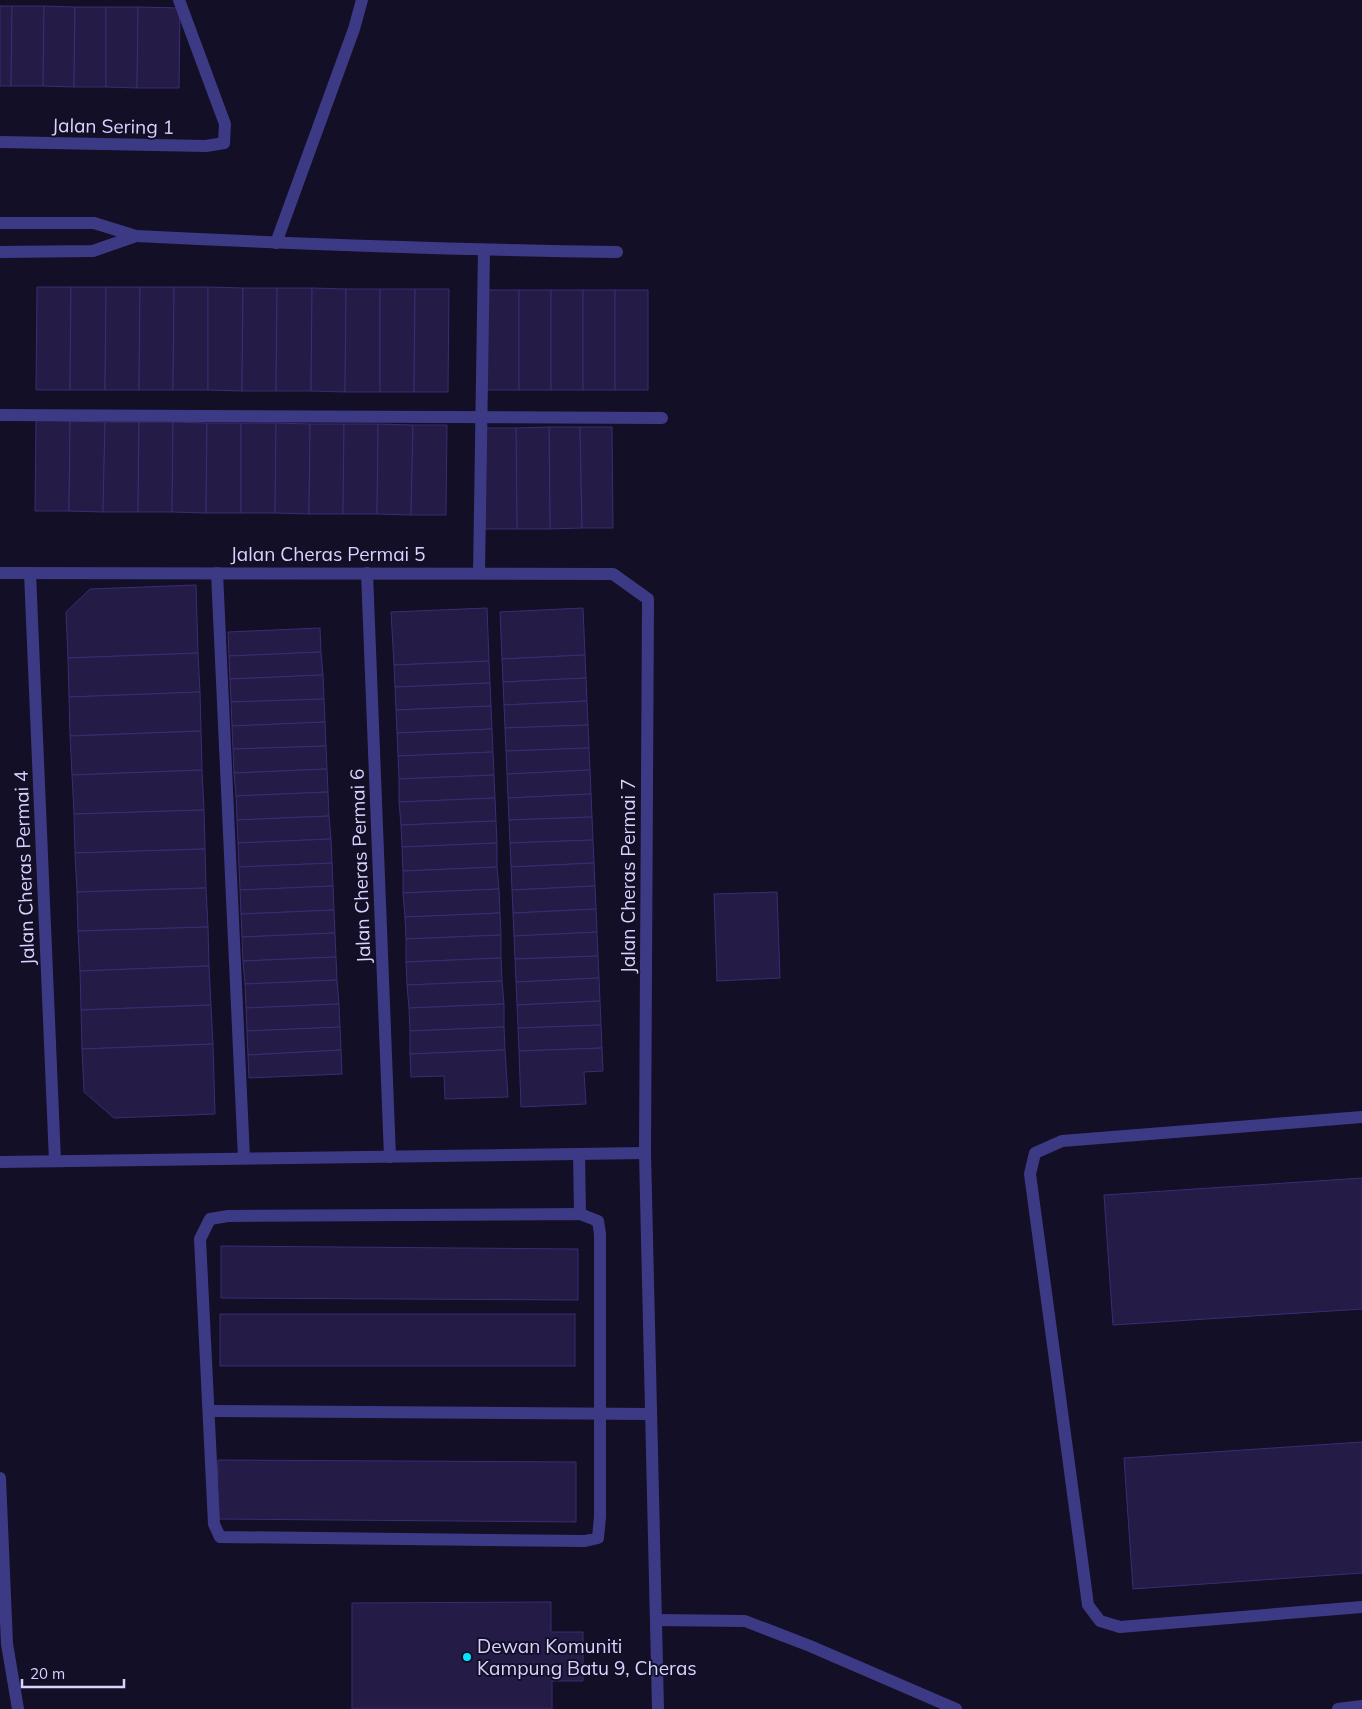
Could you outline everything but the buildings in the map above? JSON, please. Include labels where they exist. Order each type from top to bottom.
[{"type":"street","name":"Jalan Sering 1","points":[[0,142],[206,146],[224,143],[225,124],[179,0]]},
{"type":"street","points":[[276,243],[354,29],[362,0]]},
{"type":"street","points":[[0,223],[94,223],[136,236],[276,243],[484,250],[618,252]]},
{"type":"street","points":[[0,252],[93,251],[136,236]]},
{"type":"street","points":[[479,573],[484,250]]},
{"type":"street","points":[[0,415],[662,418]]},
{"type":"street","name":"Jalan Cheras Permai 5","points":[[0,573],[613,574],[648,599]]},
{"type":"street","name":"Jalan Cheras Permai 4","points":[[30,573],[55,1161]]},
{"type":"street","points":[[217,573],[244,1158]]},
{"type":"street","name":"Jalan Cheras Permai 6","points":[[367,573],[390,1157]]},
{"type":"street","name":"Jalan Cheras Permai 7","points":[[648,599],[645,1153],[658,1709]]},
{"type":"street","points":[[1362,1117],[1062,1141],[1035,1153],[1030,1174],[1088,1604],[1100,1621],[1120,1627],[1362,1606]]},
{"type":"street","points":[[0,1162],[645,1153]]},
{"type":"street","points":[[579,1154],[580,1214]]},
{"type":"street","points":[[580,1214],[598,1221],[600,1234],[600,1517],[598,1538],[585,1540],[220,1537],[214,1524],[200,1239],[210,1220],[228,1216],[580,1214]]},
{"type":"street","points":[[209,1411],[651,1414]]},
{"type":"street","points":[[0,1478],[4,1645],[18,1709]]},
{"type":"street","points":[[656,1620],[745,1621],[810,1646],[956,1709]]},
{"type":"street","points":[[1338,1709],[1362,1706]]},
{"type":"place","name":"Dewan Komuniti Kampung Batu 9, Cheras","points":[[467,1657]]}]
